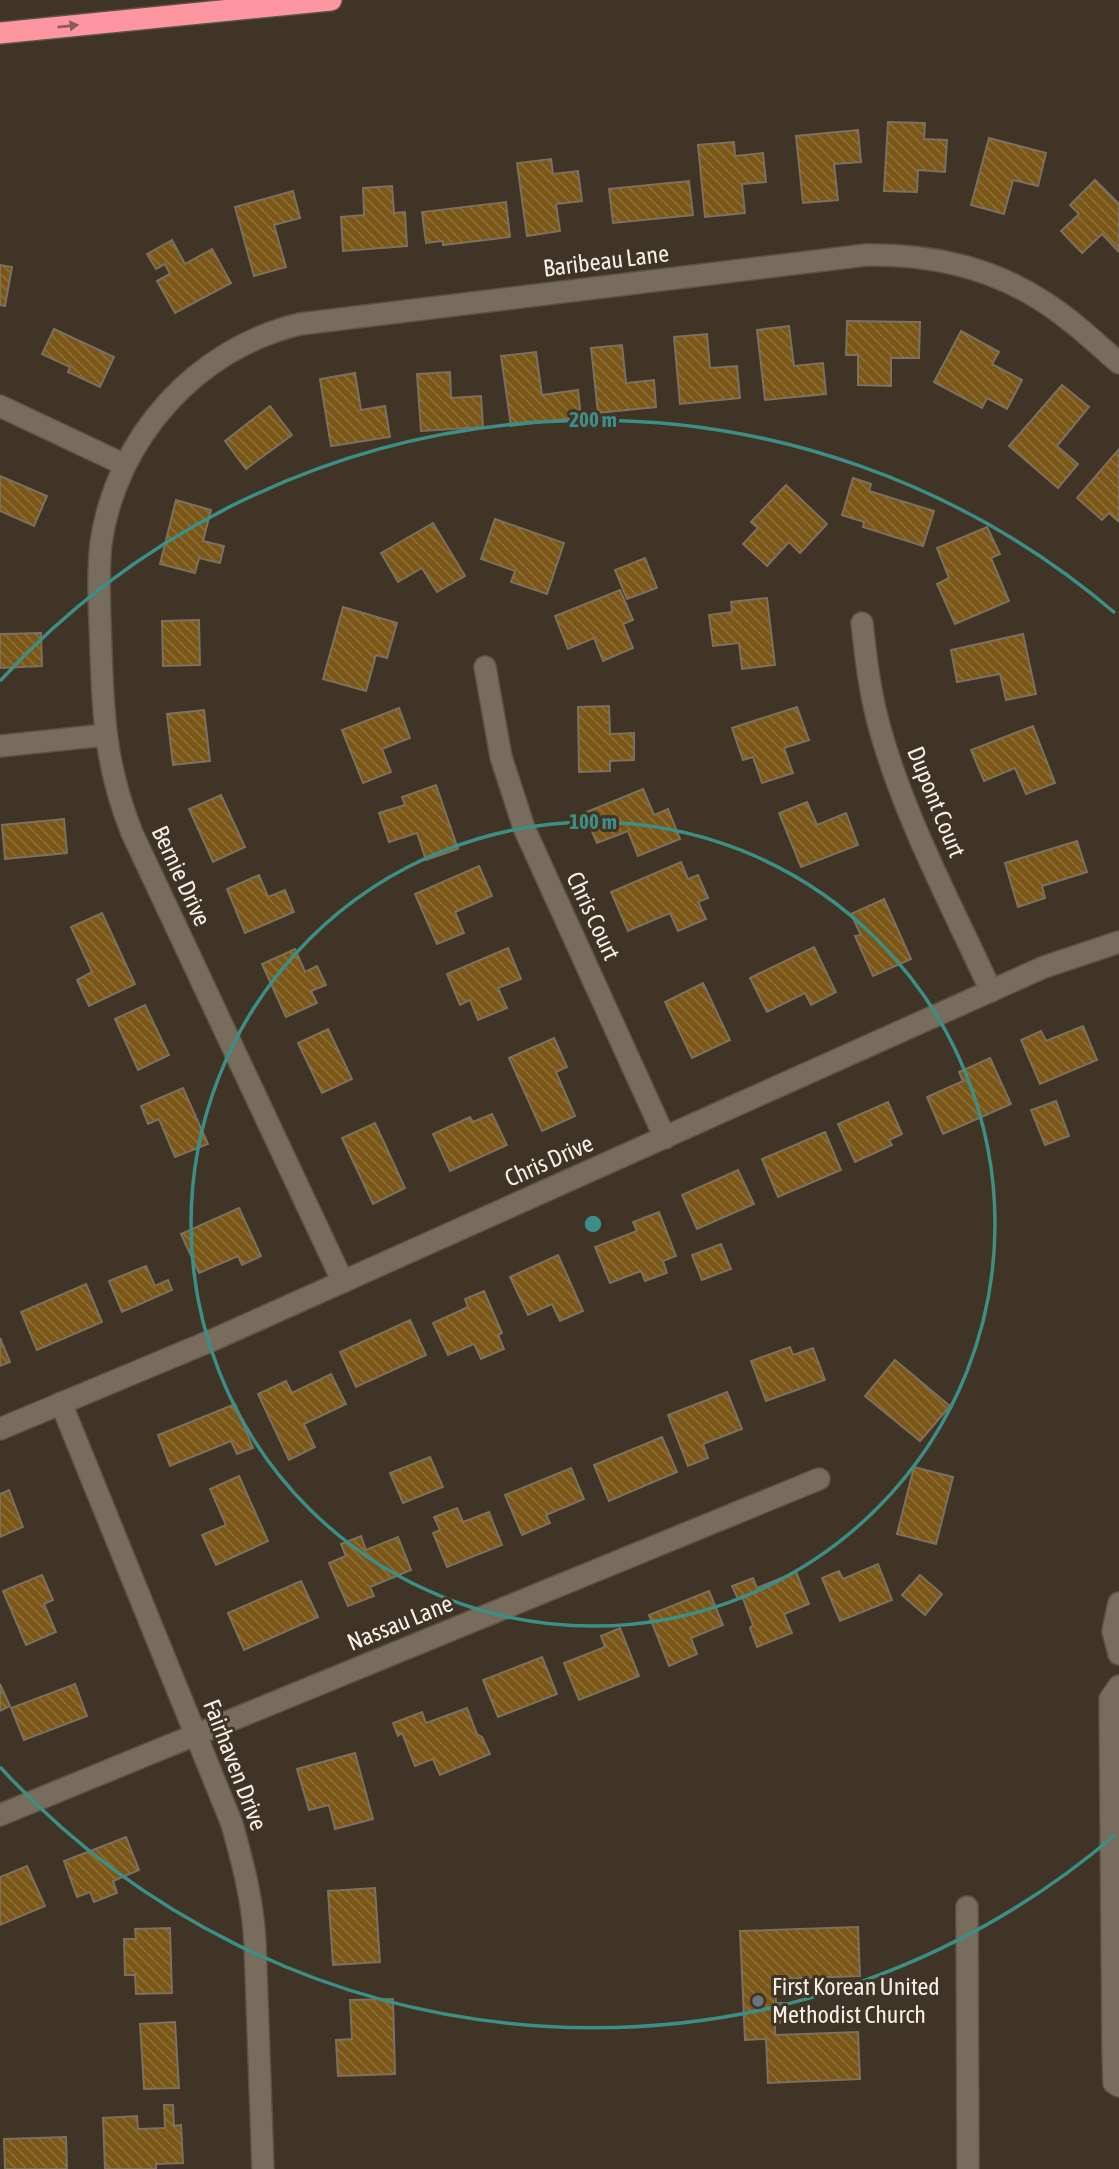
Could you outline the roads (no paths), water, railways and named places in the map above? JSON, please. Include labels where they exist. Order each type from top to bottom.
[{"type":"highway","points":[[0,33],[331,0]]},
{"type":"street","name":"Baribeau Lane","points":[[125,465],[144,432],[166,403],[187,382],[235,349],[285,328],[309,322],[866,255],[904,255],[954,263],[1001,279],[1045,302],[1119,363]]},
{"type":"street","points":[[0,406],[125,465]]},
{"type":"street","name":"Bernie Drive","points":[[125,465],[109,507],[99,565],[105,735],[114,785],[124,815],[343,1282]]},
{"type":"street","name":"Dupont Court","points":[[862,623],[870,688],[893,770],[911,816],[991,991]]},
{"type":"street","name":"Chris Court","points":[[485,667],[499,748],[524,828],[665,1138]]},
{"type":"street","points":[[0,746],[105,735]]},
{"type":"street","name":"Chris Drive","points":[[0,1429],[215,1339],[1069,957],[1119,942]]},
{"type":"street","name":"Fairhaven Drive","points":[[61,1403],[232,1824],[245,1870],[252,1907],[263,2169]]},
{"type":"street","name":"Nassau Lane","points":[[0,1815],[819,1479]]},
{"type":"street","points":[[1119,1603],[1113,1631],[1119,1654]]},
{"type":"street","points":[[1119,1686],[1110,1699],[1113,2050],[1114,2083],[1119,2086]]},
{"type":"street","points":[[967,1907],[968,2169]]},
{"type":"place","name":"First Korean United Methodist Church","points":[[758,2001]]}]
